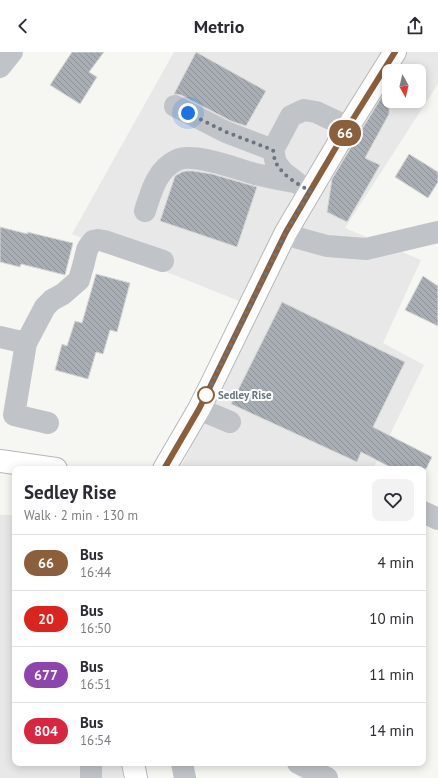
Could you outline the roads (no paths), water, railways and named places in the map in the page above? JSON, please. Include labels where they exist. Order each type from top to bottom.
[{"type":"main road","points":[[166,466],[199,409],[286,232],[302,186],[348,127],[395,52]]},
{"type":"main road","points":[[0,461],[35,466]]},
{"type":"main road","points":[[134,766],[136,778]]},
{"type":"street","points":[[0,67],[12,52]]},
{"type":"street","points":[[175,106],[226,132],[273,150]]},
{"type":"street","points":[[302,186],[283,172],[276,163],[273,150],[291,116],[304,110],[316,112],[348,127]]},
{"type":"street","points":[[145,211],[158,177],[176,160],[183,158],[195,158],[302,186]]},
{"type":"street","points":[[286,232],[298,238],[327,246],[366,249],[438,232]]},
{"type":"street","points":[[48,423],[14,415],[26,343],[45,307],[79,280],[84,266],[86,250],[94,241],[104,241],[163,261]]},
{"type":"street","points":[[0,337],[26,343]]},
{"type":"street","points":[[199,409],[230,422]]},
{"type":"street","points":[[426,513],[438,519]]},
{"type":"street","points":[[91,766],[91,778]]},
{"type":"street","points":[[183,766],[185,778]]},
{"type":"street","points":[[304,766],[327,778]]},
{"type":"place","name":"Sedley Rise","points":[[206,395]]}]
